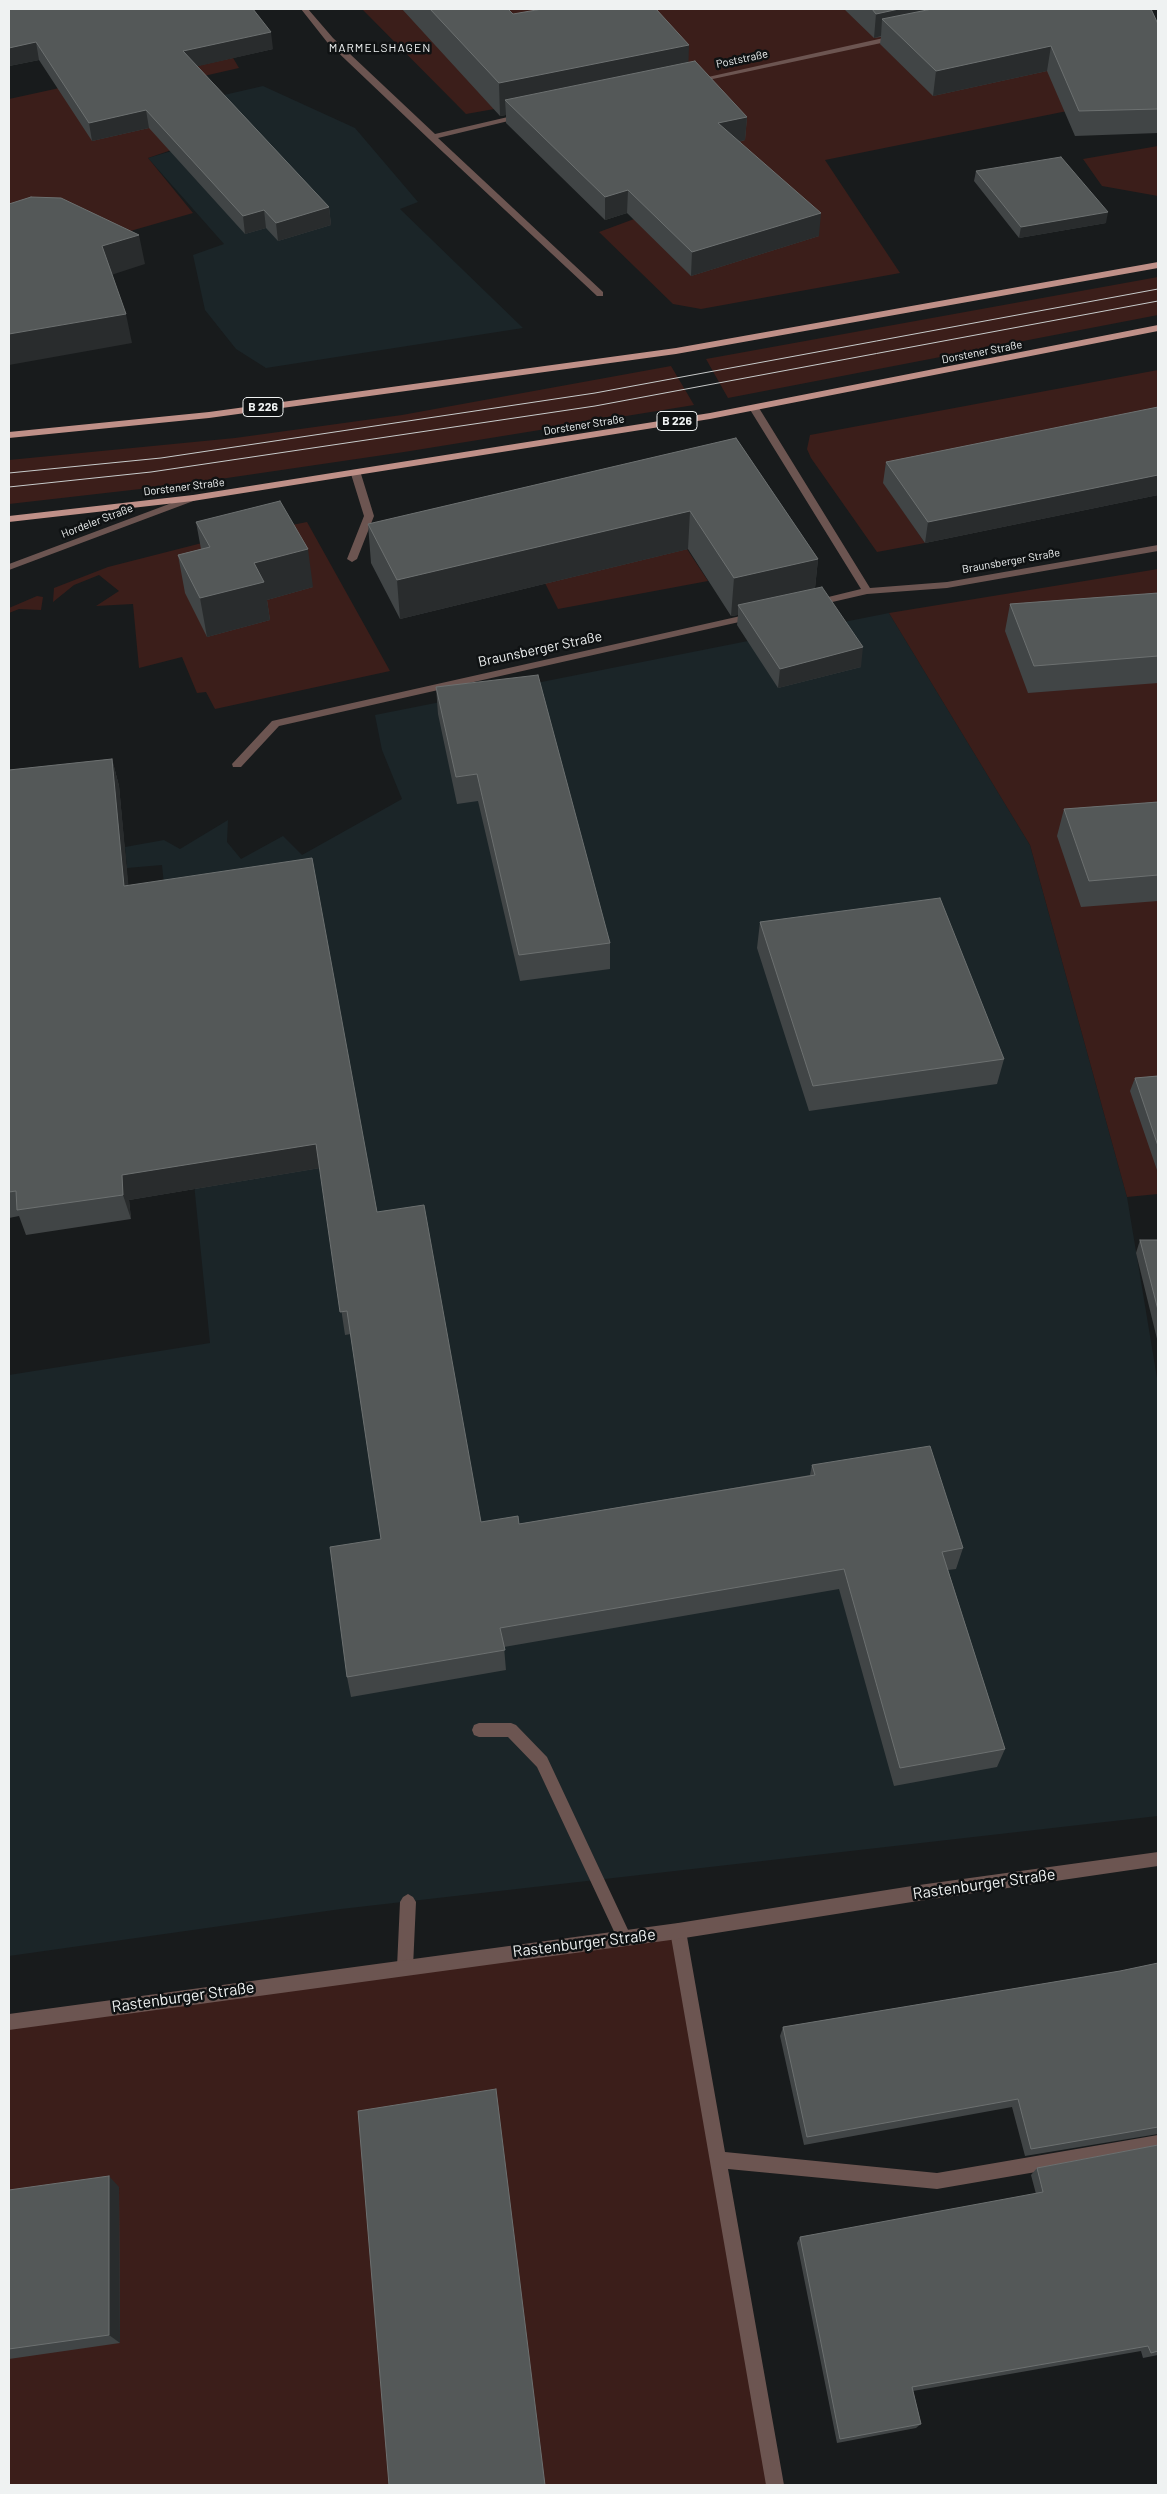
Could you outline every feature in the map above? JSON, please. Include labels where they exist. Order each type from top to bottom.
[{"type":"main road","name":"B 226","points":[[9,435],[209,415],[666,352],[1158,265]]},
{"type":"main road","name":"Dorstener Straße","points":[[9,519],[193,498],[356,474],[754,408],[1158,328]]},
{"type":"street","points":[[304,9],[330,40],[600,294]]},
{"type":"street","name":"Poststraße","points":[[688,82],[902,36]]},
{"type":"street","points":[[432,137],[528,114]]},
{"type":"street","points":[[754,408],[866,592]]},
{"type":"street","points":[[352,559],[369,516],[356,474]]},
{"type":"street","name":"Hordeler Straße","points":[[9,567],[193,498]]},
{"type":"street","name":"Braunsberger Straße","points":[[802,605],[866,592],[947,585],[1158,548]]},
{"type":"street","name":"Braunsberger Straße","points":[[237,764],[276,722],[766,613]]},
{"type":"street","points":[[479,1730],[511,1730],[542,1762],[624,1937]]},
{"type":"street","name":"Rastenburger Straße","points":[[9,2022],[678,1931],[912,1894],[1158,1859]]},
{"type":"street","points":[[405,1967],[408,1902]]},
{"type":"street","points":[[678,1931],[776,2485]]},
{"type":"street","points":[[719,2160],[937,2180],[1158,2143]]},
{"type":"shaded area","points":[[362,9],[1018,9],[1082,108],[825,160],[900,273],[701,309],[673,304],[599,232],[715,189],[568,96],[466,114]]},
{"type":"shaded area","points":[[229,51],[239,68],[151,88],[192,143],[148,158],[193,213],[99,240],[9,237],[9,99]]},
{"type":"shaded area","points":[[263,86],[355,128],[418,202],[400,209],[523,328],[266,368],[236,349],[205,310],[193,255],[224,244],[148,158],[199,143],[172,107]]},
{"type":"shaded area","points":[[1158,146],[1158,196],[1102,186],[1083,159]]},
{"type":"shaded area","points":[[1158,277],[1158,315],[728,398],[706,359]]},
{"type":"shaded area","points":[[671,366],[694,405],[404,452],[193,483],[9,504],[9,460],[235,438],[402,415]]},
{"type":"shaded area","points":[[1158,370],[1158,427],[884,483],[925,543],[877,552],[811,458],[807,449],[810,435]]},
{"type":"shaded area","points":[[307,522],[390,671],[215,709],[206,692],[197,693],[182,657],[139,668],[133,604],[96,606],[119,591],[99,575],[74,585],[53,602],[54,588],[108,567],[202,543]]},
{"type":"shaded area","points":[[687,549],[708,581],[558,609],[545,583]]},
{"type":"shaded area","points":[[1158,569],[1158,1194],[1127,1197],[1030,845],[889,613]]},
{"type":"shaded area","points":[[37,596],[43,597],[41,610],[19,609],[9,613],[9,608]]},
{"type":"shaded area","points":[[889,613],[1030,845],[1127,1197],[1158,1384],[1158,1816],[341,1909],[9,1956],[9,1375],[210,1343],[162,865],[127,868],[125,847],[164,840],[180,849],[228,820],[227,842],[241,859],[283,836],[302,855],[402,799],[382,750],[375,715]]},
{"type":"shaded area","points":[[678,1931],[775,2485],[9,2485],[9,2022]]},
{"type":"building","points":[[9,9],[253,9],[271,32],[183,51],[329,207],[276,223],[264,210],[243,216],[146,110],[89,123],[36,42],[9,48]]},
{"type":"building","points":[[430,9],[508,9],[513,14],[542,9],[656,9],[689,45],[499,83]]},
{"type":"building","points":[[872,9],[899,9],[876,14]]},
{"type":"building","points":[[932,9],[1151,9],[1158,24],[1158,109],[1079,111],[1051,46],[936,71],[882,19]]},
{"type":"building","points":[[695,61],[747,117],[718,123],[821,213],[692,252],[628,190],[605,197],[505,100]]},
{"type":"building","points":[[1061,157],[1108,212],[1021,227],[976,171]]},
{"type":"building","points":[[31,197],[61,198],[139,235],[102,246],[126,314],[9,334],[9,204]]},
{"type":"building","points":[[1158,407],[1158,475],[928,522],[886,462]]},
{"type":"building","points":[[736,438],[818,559],[734,578],[690,511],[397,580],[368,524]]},
{"type":"building","points":[[280,501],[308,549],[254,563],[264,582],[200,598],[178,555],[210,547],[196,522]]},
{"type":"building","points":[[822,587],[863,647],[780,669],[738,605]]},
{"type":"building","points":[[1158,593],[1158,656],[1034,666],[1010,604]]},
{"type":"building","points":[[538,675],[610,943],[519,955],[477,774],[456,777],[436,687]]},
{"type":"building","points":[[112,759],[124,886],[312,858],[377,1212],[424,1205],[481,1522],[518,1516],[519,1524],[815,1475],[812,1465],[930,1446],[963,1548],[942,1552],[1005,1749],[900,1768],[844,1569],[500,1628],[505,1650],[347,1677],[330,1547],[381,1539],[347,1311],[340,1312],[316,1144],[122,1175],[123,1195],[17,1210],[16,1191],[9,1192],[9,770]]},
{"type":"building","points":[[1158,802],[1158,875],[1089,881],[1064,809]]},
{"type":"building","points":[[940,898],[1004,1059],[813,1086],[760,922]]},
{"type":"building","points":[[1158,1076],[1158,1146],[1135,1078]]},
{"type":"building","points":[[1140,1240],[1158,1240],[1158,1310]]},
{"type":"building","points":[[1158,1963],[1158,2127],[1031,2149],[1018,2099],[807,2137],[783,2027]]},
{"type":"building","points":[[496,2089],[545,2485],[389,2485],[358,2111]]},
{"type":"building","points":[[1158,2145],[1158,2351],[1151,2353],[1148,2346],[912,2387],[921,2424],[840,2439],[800,2237],[1043,2192],[1037,2168]]},
{"type":"building","points":[[109,2176],[109,2335],[9,2349],[9,2190]]},
{"type":"tram line","points":[[9,473],[161,458],[595,393],[1158,289]]},
{"type":"tram line","points":[[9,487],[151,472],[595,406],[1158,301]]},
{"type":"district","name":"MARMELSHAGEN","points":[[380,48]]}]
